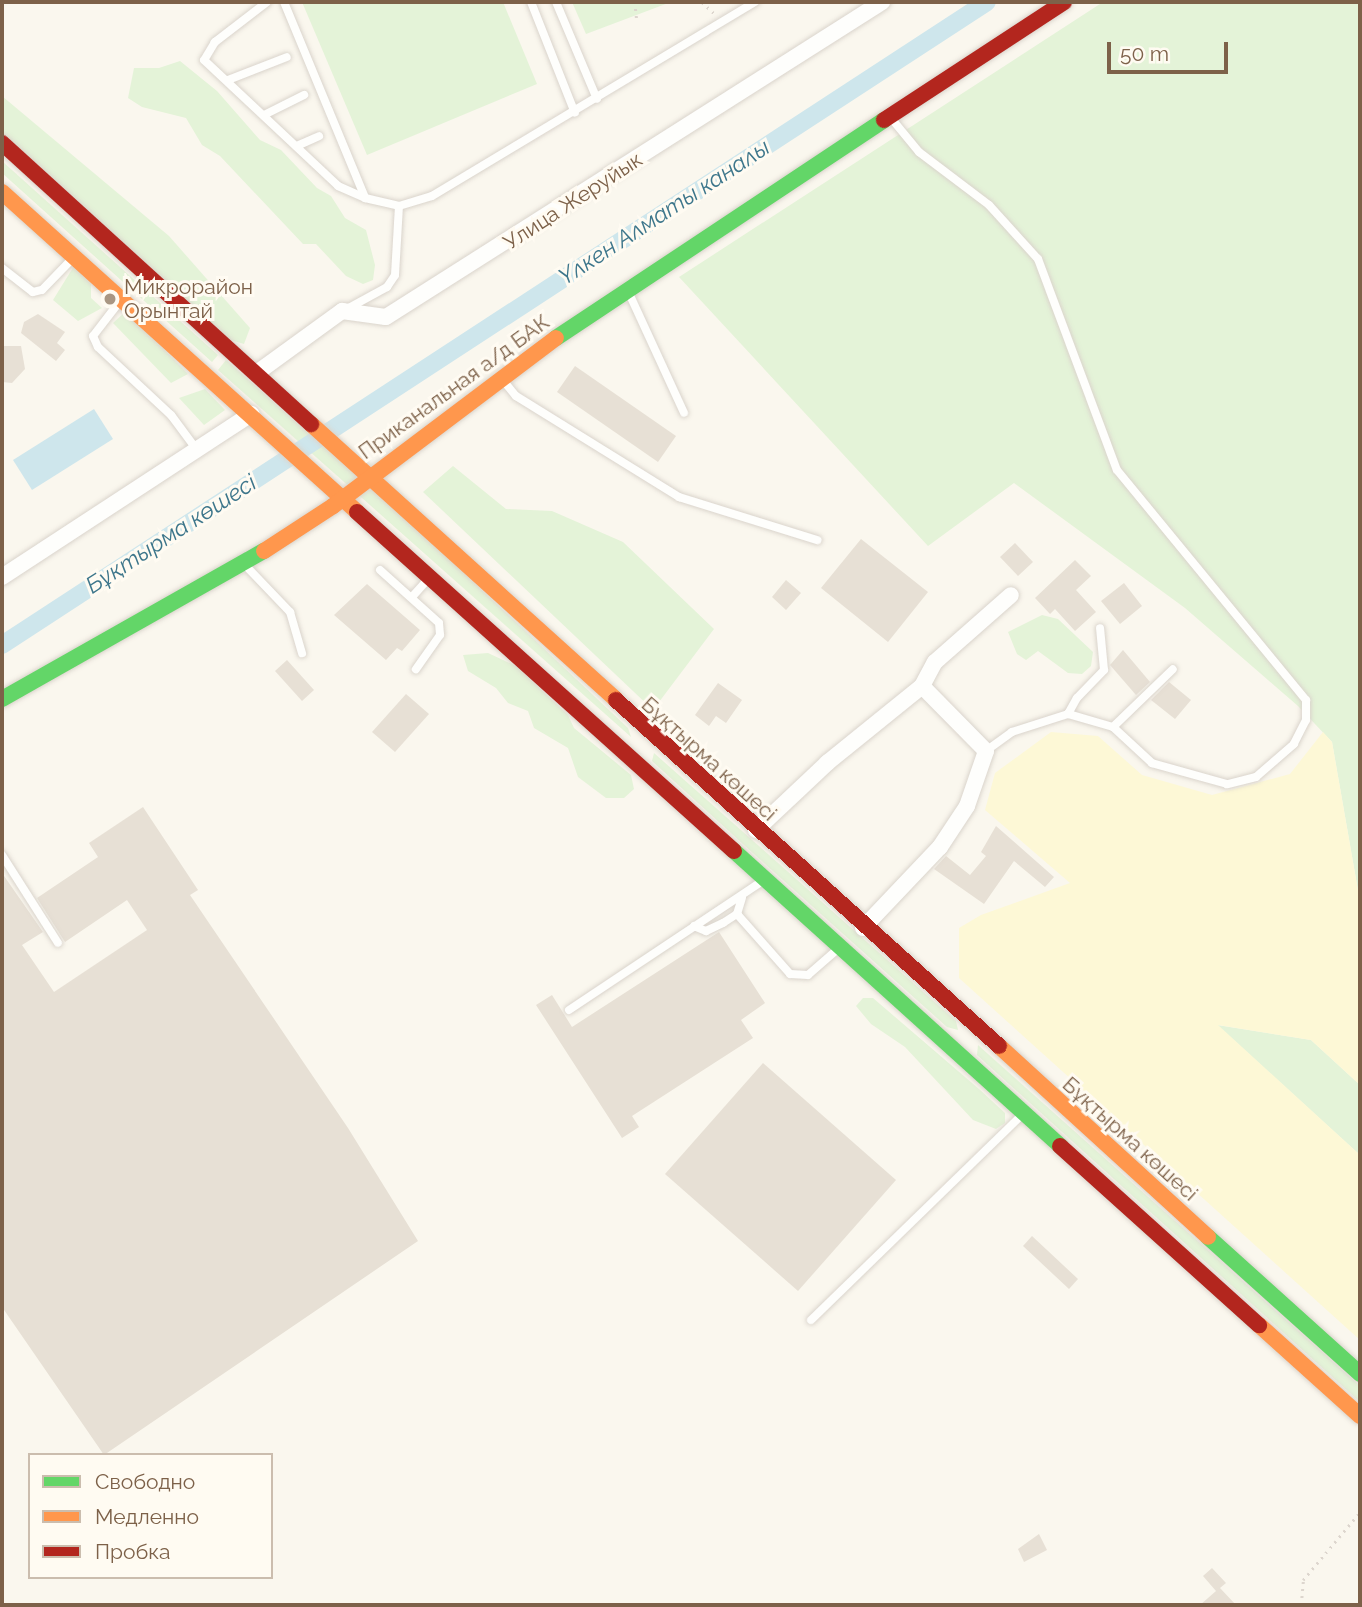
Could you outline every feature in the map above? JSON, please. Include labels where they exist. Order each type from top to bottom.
[{"type":"main road","name":"Приканальная а/д БАК","points":[[2,699],[244,564],[341,500],[368,476],[500,377],[627,288],[1064,2]]},
{"type":"main road","name":"Бұқтырма көшесі","points":[[2,143],[258,372],[653,738],[1360,1374]]},
{"type":"main road","points":[[2,192],[257,419],[341,500],[430,577],[1360,1416]]},
{"type":"main road","points":[[633,760],[653,738]]},
{"type":"main road","points":[[954,1049],[975,1029]]},
{"type":"street","name":"Улица Жеруйык","points":[[342,311],[386,317],[882,2]]},
{"type":"street","points":[[258,372],[342,311]]},
{"type":"street","points":[[2,577],[197,450],[257,419]]},
{"type":"street","points":[[756,830],[827,763],[922,686],[935,662],[1011,595]]},
{"type":"street","points":[[863,928],[940,847],[967,806],[986,751],[922,686]]},
{"type":"lane","points":[[267,2],[236,23],[204,55],[338,186],[365,198],[398,206],[432,196],[575,113],[755,2]]},
{"type":"lane","points":[[284,2],[365,198]]},
{"type":"lane","points":[[531,2],[575,113]]},
{"type":"lane","points":[[556,2],[597,99]]},
{"type":"lane","points":[[228,80],[287,58]]},
{"type":"lane","points":[[264,115],[304,95]]},
{"type":"lane","points":[[890,116],[919,152],[989,205],[1038,259],[1117,470],[1306,700],[1306,720],[1294,744],[1256,777],[1227,784],[1152,763],[1113,727],[1068,714],[1012,732],[986,751]]},
{"type":"lane","points":[[299,145],[319,136]]},
{"type":"lane","points":[[342,311],[387,287],[395,275],[398,206]]},
{"type":"lane","points":[[2,268],[33,292],[42,290],[74,257]]},
{"type":"lane","points":[[627,288],[684,413]]},
{"type":"lane","points":[[122,298],[97,327],[93,336],[98,347],[171,415],[197,450]]},
{"type":"lane","points":[[500,377],[516,396],[679,497],[817,540]]},
{"type":"lane","points":[[244,564],[290,612],[302,653]]},
{"type":"lane","points":[[380,570],[434,616],[440,629],[416,669]]},
{"type":"lane","points":[[412,597],[430,577]]},
{"type":"lane","points":[[1068,714],[1077,698],[1104,670],[1100,628]]},
{"type":"lane","points":[[1113,727],[1173,669]]},
{"type":"lane","points":[[2,855],[58,943]]},
{"type":"lane","points":[[569,1010],[694,926],[742,898],[765,879]]},
{"type":"lane","points":[[694,926],[706,931],[737,914],[742,898]]},
{"type":"lane","points":[[737,914],[790,974],[808,975],[840,947]]},
{"type":"lane","points":[[811,1320],[1024,1113]]},
{"type":"path","points":[[635,2],[637,20]]},
{"type":"path","points":[[1301,1605],[1303,1580],[1360,1512]]},
{"type":"green space","points":[[302,2],[503,2],[537,84],[367,155]]},
{"type":"green space","points":[[572,2],[671,2],[586,34]]},
{"type":"green space","points":[[1103,2],[1360,2],[1360,902],[1332,742],[1298,706],[1185,608],[1014,483],[928,546],[679,277]]},
{"type":"green space","points":[[180,61],[217,91],[260,140],[281,150],[317,188],[331,196],[345,218],[366,230],[375,265],[373,280],[363,284],[346,276],[316,244],[303,244],[220,156],[202,145],[186,118],[142,107],[128,98],[134,68],[159,68]]},
{"type":"green space","points":[[2,96],[169,236],[250,328],[244,344],[227,339],[2,138]]},
{"type":"green space","points":[[2,161],[218,355],[212,362],[2,173]]},
{"type":"green space","points":[[74,266],[91,284],[91,298],[102,308],[78,321],[53,300]]},
{"type":"green space","points":[[126,311],[188,374],[171,383],[113,323]]},
{"type":"green space","points":[[226,360],[417,529],[628,728],[631,737],[218,370]]},
{"type":"green space","points":[[205,389],[225,410],[204,425],[179,398]]},
{"type":"green space","points":[[453,466],[506,509],[552,511],[623,542],[714,629],[653,710],[423,492]]},
{"type":"green space","points":[[1042,615],[1058,619],[1093,652],[1091,666],[1082,674],[1068,673],[1038,651],[1026,660],[1017,654],[1008,632]]},
{"type":"green space","points":[[488,653],[516,666],[568,715],[574,728],[631,775],[634,789],[624,798],[606,798],[578,777],[568,748],[534,728],[528,711],[508,703],[496,688],[468,671],[463,655]]},
{"type":"green space","points":[[654,753],[956,1021],[958,1030],[947,1027],[744,845],[652,761]]},
{"type":"green space","points":[[863,998],[873,998],[979,1089],[1005,1113],[1005,1123],[996,1129],[973,1120],[905,1047],[871,1024],[856,1006]]},
{"type":"green space","points":[[1217,1025],[1311,1040],[1360,1085],[1360,1155]]},
{"type":"green space","points":[[978,1045],[1360,1386],[1360,1402],[977,1055]]},
{"type":"sand","points":[[1051,732],[1098,736],[1142,775],[1212,795],[1290,774],[1323,732],[1332,742],[1360,902],[1360,1085],[1311,1040],[1218,1025],[1360,1155],[1360,1340],[959,978],[959,928],[981,915],[1070,883],[985,810],[995,773]]},
{"type":"water","points":[[94,409],[113,439],[32,490],[13,460]]},
{"type":"building","points":[[38,314],[65,332],[57,343],[65,350],[56,361],[21,333],[24,322]]},
{"type":"building","points":[[2,346],[21,346],[25,369],[12,383],[2,382]]},
{"type":"building","points":[[575,366],[676,436],[658,462],[557,392]]},
{"type":"building","points":[[861,539],[928,592],[888,642],[821,588]]},
{"type":"building","points":[[1015,543],[1033,562],[1018,576],[1000,557]]},
{"type":"building","points":[[1075,560],[1091,576],[1076,590],[1096,612],[1075,631],[1055,609],[1050,614],[1035,598]]},
{"type":"building","points":[[786,580],[801,593],[786,610],[772,597]]},
{"type":"building","points":[[1124,583],[1142,606],[1120,624],[1101,601]]},
{"type":"building","points":[[367,584],[420,630],[402,651],[397,648],[386,660],[334,615]]},
{"type":"building","points":[[1123,650],[1150,682],[1136,695],[1110,665]]},
{"type":"building","points":[[287,660],[314,690],[302,701],[275,671]]},
{"type":"building","points":[[1169,682],[1191,700],[1175,719],[1151,700]]},
{"type":"building","points":[[718,683],[742,700],[726,723],[716,716],[709,726],[695,715]]},
{"type":"building","points":[[406,694],[429,714],[395,752],[372,732]]},
{"type":"building","points":[[143,807],[198,890],[190,895],[348,1128],[418,1241],[107,1453],[103,1453],[2,1307],[2,873],[43,932],[22,945],[54,992],[147,930],[127,900],[65,942],[37,898],[98,857],[89,843]]},
{"type":"building","points":[[996,826],[1054,877],[1045,887],[1014,861],[984,904],[934,869],[946,856],[970,875],[986,856],[981,852]]},
{"type":"building","points":[[719,932],[765,1003],[741,1020],[753,1038],[632,1116],[639,1127],[622,1138],[536,1005],[552,995],[572,1027]]},
{"type":"building","points":[[763,1063],[896,1180],[798,1291],[665,1174]]},
{"type":"building","points":[[1032,1236],[1078,1279],[1069,1289],[1023,1246]]},
{"type":"building","points":[[1039,1534],[1047,1550],[1024,1562],[1018,1549]]},
{"type":"building","points":[[1212,1568],[1226,1583],[1220,1588],[1236,1605],[1200,1605],[1216,1591],[1203,1576]]},
{"type":"waterway","name":"Үлкен Алматы каналы","points":[[2,645],[987,2]]},
{"type":"traffic: fast","points":[[556,338],[884,120]]},
{"type":"traffic: fast","points":[[2,699],[264,551]]},
{"type":"traffic: fast","points":[[734,851],[1060,1146]]},
{"type":"traffic: fast","points":[[1208,1237],[1360,1374]]},
{"type":"traffic: slow","points":[[2,192],[357,512]]},
{"type":"traffic: slow","points":[[264,551],[333,506],[556,338]]},
{"type":"traffic: slow","points":[[311,424],[616,700]]},
{"type":"traffic: slow","points":[[999,1046],[1208,1237]]},
{"type":"traffic: slow","points":[[1259,1325],[1360,1416]]},
{"type":"traffic: jam","points":[[884,120],[1064,2]]},
{"type":"traffic: jam","points":[[2,143],[311,424]]},
{"type":"traffic: jam","points":[[357,512],[734,851]]},
{"type":"traffic: jam","points":[[616,700],[999,1046]]},
{"type":"traffic: jam","points":[[1060,1146],[1259,1325]]},
{"type":"place","name":"Микрорайон Орынтай","points":[[110,299]]}]
